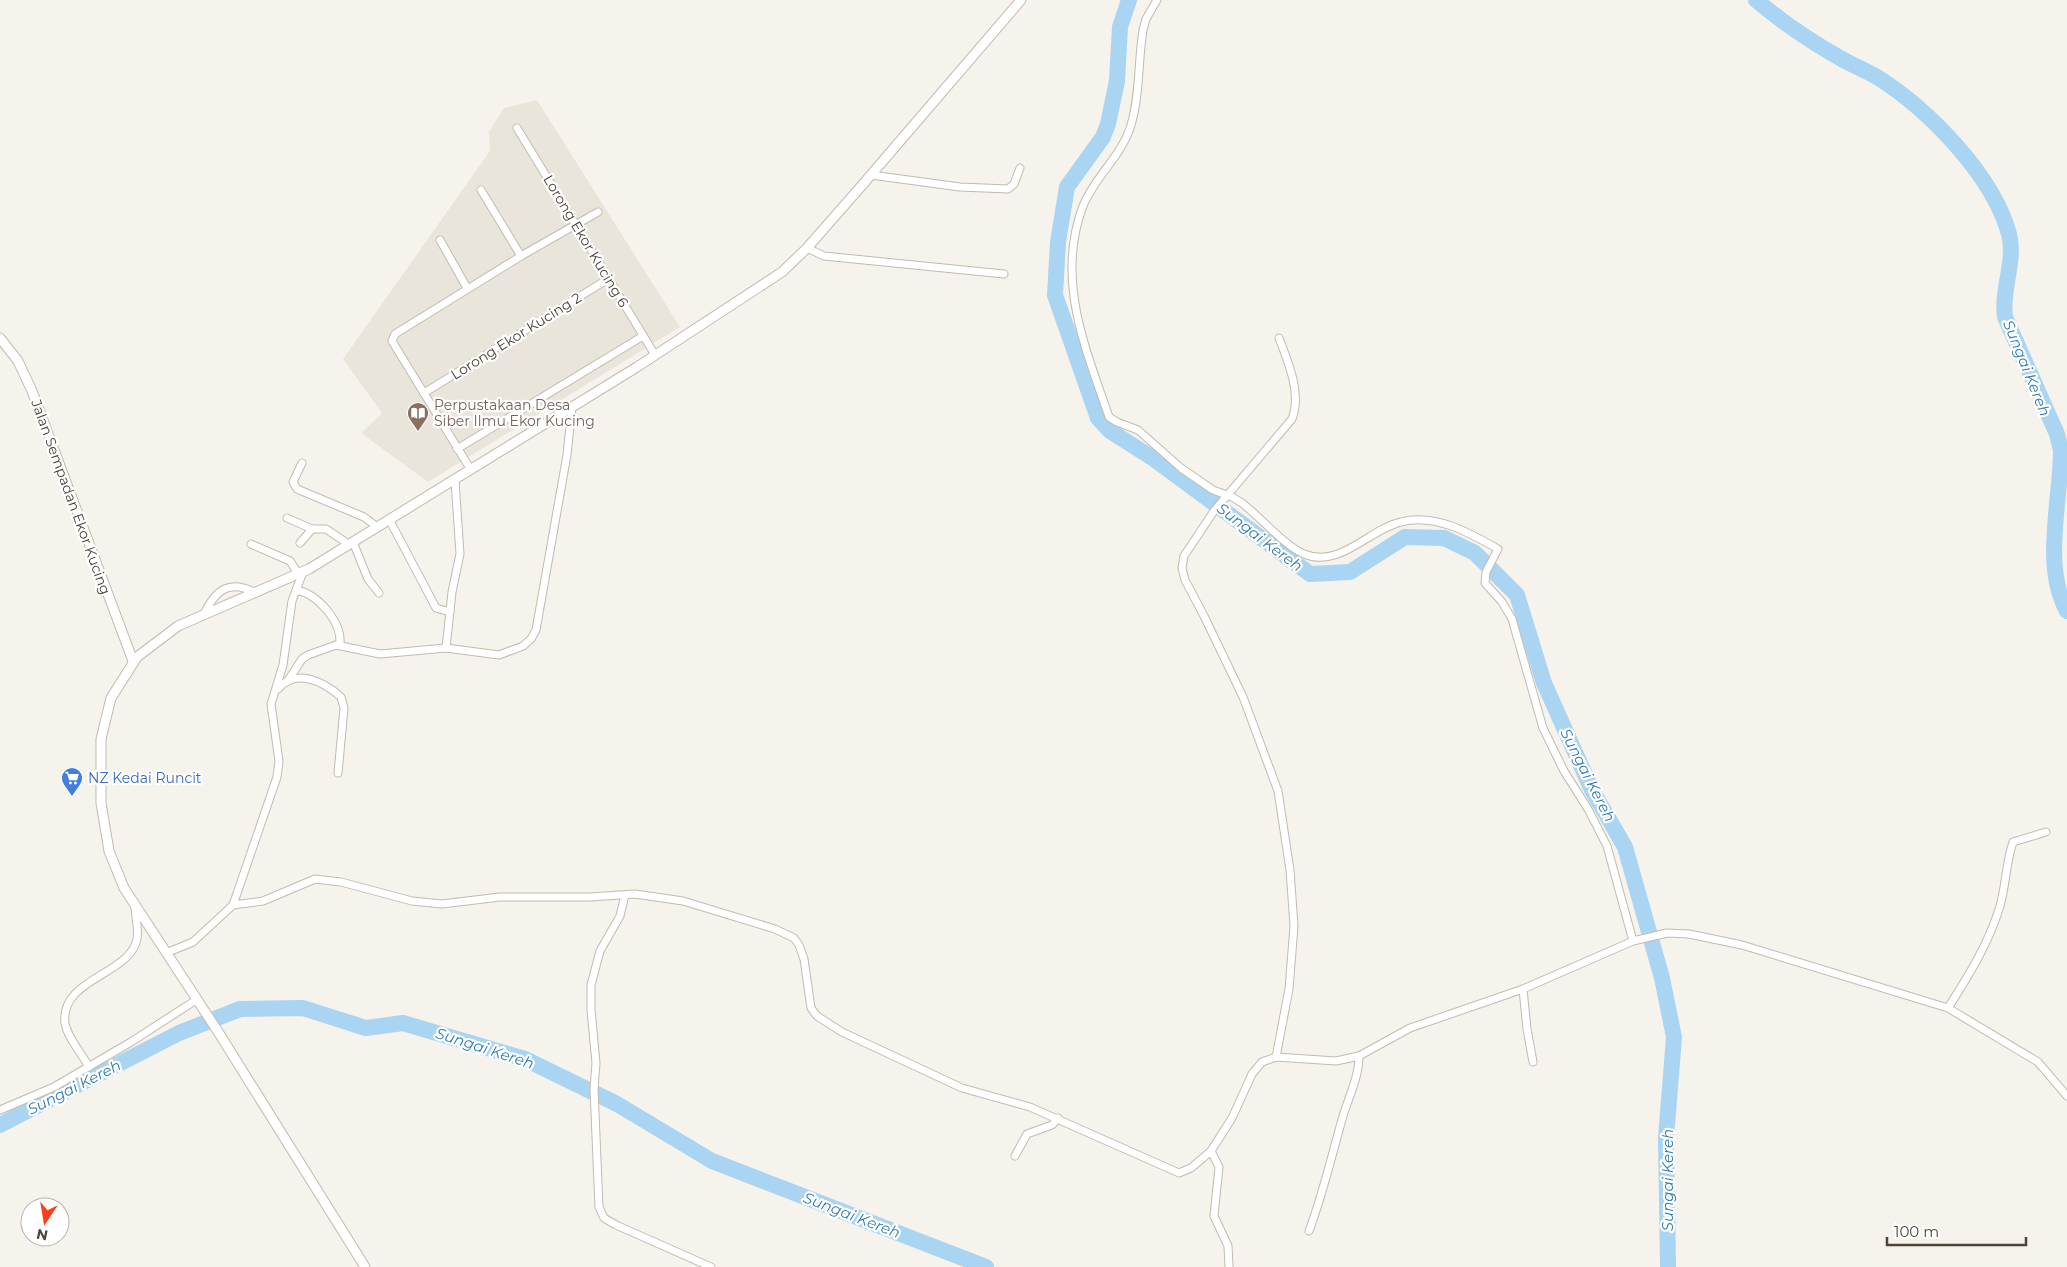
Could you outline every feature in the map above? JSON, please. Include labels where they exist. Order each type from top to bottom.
[{"type":"street","points":[[365,1267],[216,1029],[124,888],[109,851],[101,803],[101,739],[108,704],[133,661],[178,626],[301,574],[472,470],[777,276],[807,248],[1021,0]]},
{"type":"street","points":[[1157,0],[1148,14],[1143,30],[1136,107],[1127,138],[1084,206],[1073,263],[1072,291],[1086,353],[1109,417],[1138,430],[1181,468],[1223,499],[1242,503],[1302,554],[1311,556],[1340,554],[1402,521],[1424,520],[1447,524],[1474,535],[1498,549],[1486,572],[1486,586],[1495,592],[1512,619],[1543,728],[1564,772],[1588,809],[1607,846],[1633,941]]},
{"type":"street","name":"Lorong Ekor Kucing 6","points":[[517,128],[655,355]]},
{"type":"street","points":[[871,175],[960,186],[1008,189],[1014,184],[1020,168]]},
{"type":"street","points":[[481,190],[521,256]]},
{"type":"street","points":[[472,470],[457,449],[392,341],[392,338],[395,334],[467,288],[598,212]]},
{"type":"street","points":[[440,240],[467,288]]},
{"type":"street","points":[[807,248],[824,256],[1004,274]]},
{"type":"street","name":"Lorong Ekor Kucing 2","points":[[424,393],[608,278]]},
{"type":"street","points":[[457,449],[643,336]]},
{"type":"street","name":"Jalan Sempadan Ekor Kucing","points":[[0,338],[18,362],[32,391],[133,661]]},
{"type":"street","points":[[1276,1057],[1289,989],[1294,926],[1290,870],[1278,791],[1243,697],[1182,572],[1184,556],[1214,511],[1281,434],[1293,416],[1295,400],[1292,375],[1279,338]]},
{"type":"street","points":[[276,691],[289,679],[308,654],[340,644],[380,654],[446,648],[499,655],[523,646],[534,636],[563,473],[572,406]]},
{"type":"street","points":[[302,463],[293,482],[297,489],[364,517],[377,527]]},
{"type":"street","points":[[446,648],[460,546],[455,480]]},
{"type":"street","points":[[287,518],[312,528],[326,528],[350,544],[368,579],[379,593]]},
{"type":"street","points":[[389,520],[436,608],[450,612]]},
{"type":"street","points":[[300,542],[312,528]]},
{"type":"street","points":[[251,544],[290,561],[301,574]]},
{"type":"street","points":[[166,953],[193,942],[233,905],[277,777],[278,761],[270,704],[276,691],[283,665],[296,590],[301,574]]},
{"type":"street","points":[[204,614],[210,600],[230,586],[243,586],[256,593]]},
{"type":"street","points":[[296,590],[312,597],[327,610],[340,636],[340,644]]},
{"type":"street","points":[[289,679],[297,677],[326,686],[343,699],[338,773]]},
{"type":"street","points":[[1948,1008],[1988,940],[2000,905],[2013,842],[2046,832]]},
{"type":"street","points":[[233,905],[263,901],[304,882],[320,879],[351,885],[393,897],[442,904],[521,896],[652,895],[683,901],[790,936],[802,951],[811,1008],[826,1023],[868,1046],[962,1088],[1016,1102],[1058,1118],[1179,1173],[1191,1168],[1210,1151],[1232,1118],[1257,1067],[1262,1062],[1276,1057],[1336,1061],[1359,1056],[1410,1028],[1523,989],[1633,941],[1656,934],[1688,934],[1742,945],[1948,1008],[2038,1062],[2067,1096]]},
{"type":"street","points":[[625,896],[620,916],[601,948],[592,980],[591,1012],[596,1063],[594,1090],[597,1115],[598,1204],[604,1218],[711,1267]]},
{"type":"street","points":[[89,1067],[65,1024],[66,1010],[80,988],[113,967],[134,947],[138,932],[135,920],[135,905]]},
{"type":"street","points":[[1523,989],[1526,1029],[1533,1062]]},
{"type":"street","points":[[0,1110],[48,1090],[89,1067],[196,1000]]},
{"type":"street","points":[[1309,1231],[1318,1209],[1327,1170],[1357,1074],[1359,1056]]},
{"type":"street","points":[[1015,1156],[1027,1134],[1052,1125],[1058,1118]]},
{"type":"street","points":[[1210,1151],[1219,1168],[1214,1216],[1228,1246],[1229,1267]]},
{"type":"shaded area","points":[[537,100],[680,327],[428,482],[361,433],[382,413],[343,359],[490,151],[489,132],[504,108]]},
{"type":"waterway","name":"Sungai Kereh","points":[[1129,0],[1120,27],[1117,81],[1108,124],[1103,137],[1067,187],[1058,242],[1055,295],[1098,418],[1110,431],[1154,459],[1310,574],[1350,572],[1405,537],[1444,538],[1475,553],[1517,595],[1544,683],[1592,790],[1625,847],[1662,978],[1674,1037],[1666,1138],[1668,1267]]},
{"type":"waterway","name":"Sungai Kereh","points":[[1756,0],[1807,38],[1845,61],[1877,77],[1917,107],[1937,125],[1974,167],[1989,189],[2001,212],[2011,244],[2004,307],[2005,317],[2057,434],[2061,450],[2054,553],[2060,593],[2067,611]]},
{"type":"waterway","name":"Sungai Kereh","points":[[0,1125],[179,1033],[240,1009],[303,1008],[366,1028],[403,1023],[525,1059],[617,1104],[712,1161],[986,1267]]},
{"type":"place","name":"Perpustakaan Desa Siber Ilmu Ekor Kucing","points":[[418,432]]},
{"type":"place","name":"NZ Kedai Runcit","points":[[72,797]]}]
